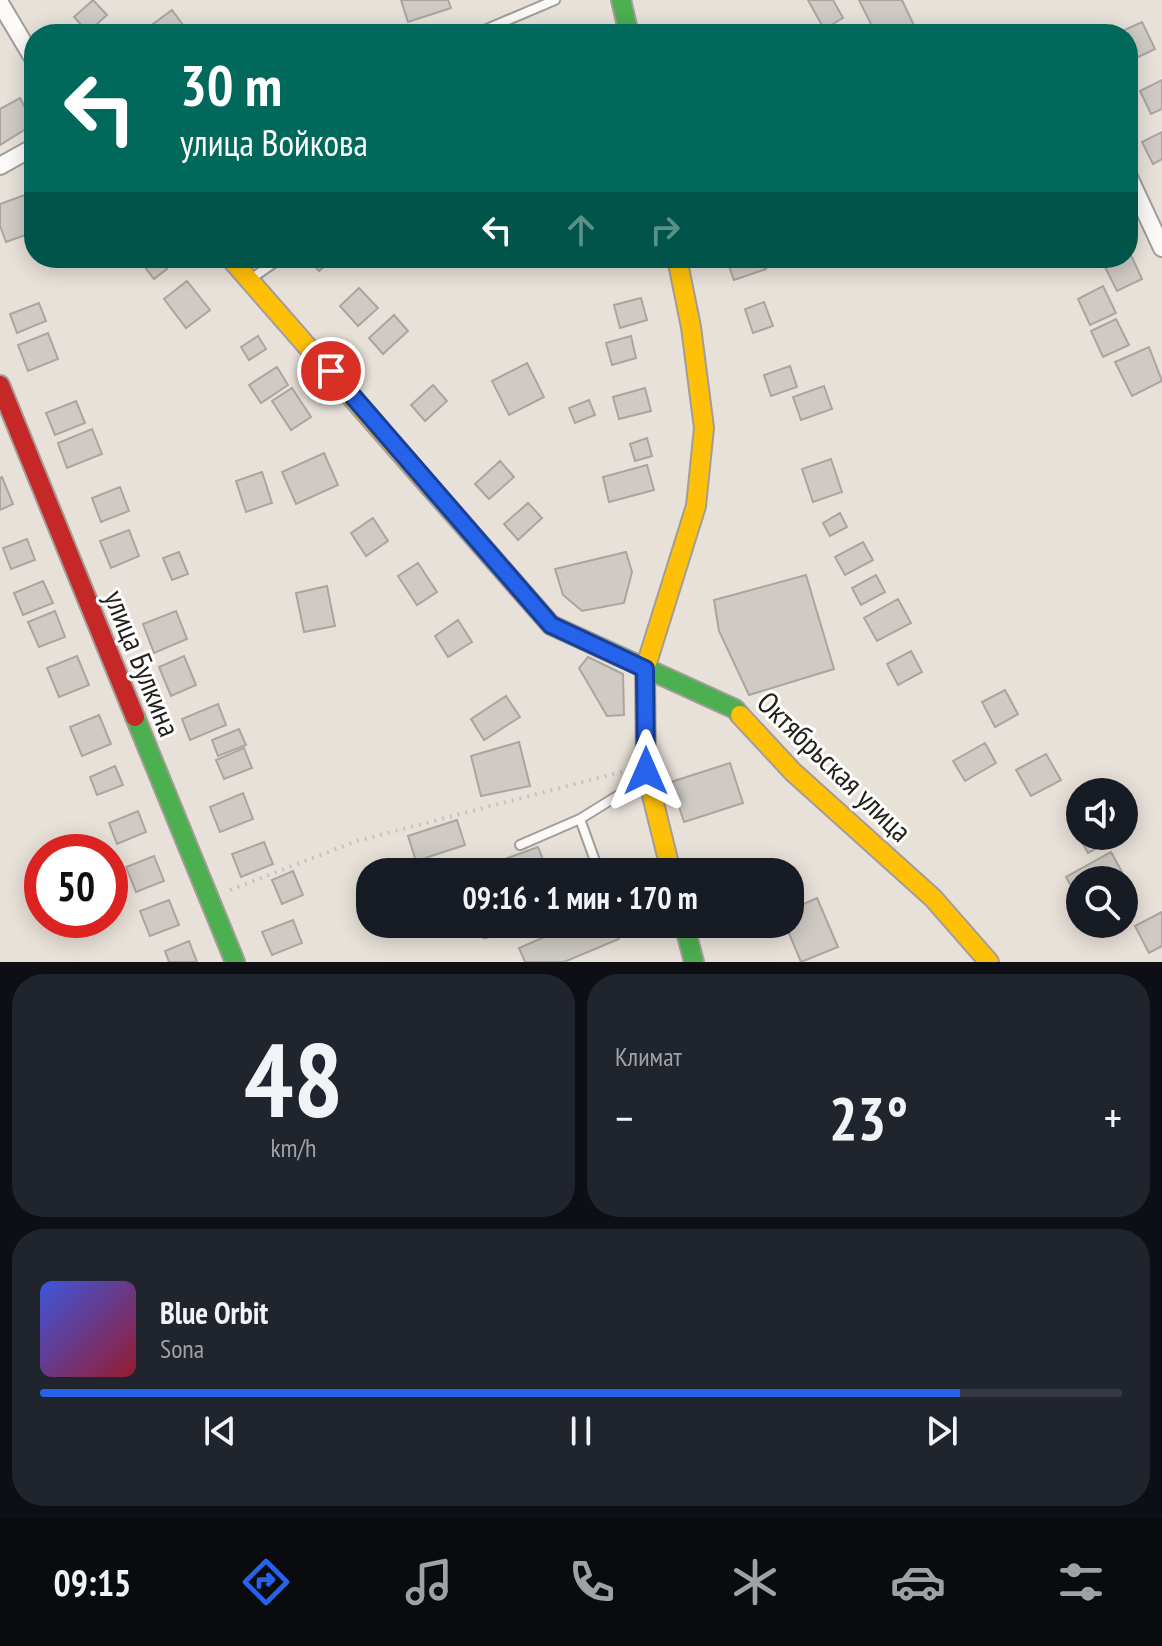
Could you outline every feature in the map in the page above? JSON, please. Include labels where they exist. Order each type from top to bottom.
[{"type":"street","points":[[621,0],[627,24]]},
{"type":"street","points":[[0,3],[24,43]]},
{"type":"street","points":[[0,166],[24,153]]},
{"type":"street","points":[[1138,196],[1162,248]]},
{"type":"street","name":"Октябрьская улица","points":[[240,268],[551,625],[735,709],[793,772],[933,898],[989,962]]},
{"type":"street","points":[[667,858],[647,777],[645,669],[696,506],[704,428],[679,268]]},
{"type":"street","name":"улица Булкина","points":[[0,385],[235,962]]},
{"type":"street","points":[[688,938],[694,962]]},
{"type":"lane","points":[[499,24],[555,0]]},
{"type":"lane","points":[[251,279],[267,268]]},
{"type":"lane","points":[[520,845],[580,819],[647,777]]},
{"type":"lane","points":[[580,819],[594,858]]},
{"type":"path","points":[[209,899],[357,841],[625,771]]},
{"type":"building","points":[[93,0],[107,15],[97,24],[81,24],[74,17]]},
{"type":"building","points":[[401,0],[448,0],[451,8],[408,22]]},
{"type":"building","points":[[808,0],[833,0],[843,18],[833,24],[821,24]]},
{"type":"building","points":[[859,0],[902,0],[913,24],[871,24]]},
{"type":"building","points":[[172,10],[182,24],[153,24]]},
{"type":"building","points":[[1142,22],[1155,49],[1138,57],[1138,24]]},
{"type":"building","points":[[1162,80],[1162,109],[1151,114],[1140,91]]},
{"type":"building","points":[[20,98],[24,105],[24,130],[0,145],[0,109]]},
{"type":"building","points":[[1162,132],[1162,159],[1153,164],[1142,142]]},
{"type":"building","points":[[24,195],[24,236],[6,242],[0,226],[0,204]]},
{"type":"building","points":[[146,268],[166,268],[167,269],[154,279]]},
{"type":"building","points":[[730,268],[766,268],[766,269],[734,280]]},
{"type":"building","points":[[1106,268],[1137,268],[1142,279],[1117,291]]},
{"type":"building","points":[[187,281],[210,310],[186,328],[164,299]]},
{"type":"building","points":[[1103,286],[1116,313],[1090,325],[1078,299]]},
{"type":"building","points":[[359,288],[378,308],[358,326],[340,306]]},
{"type":"building","points":[[641,298],[647,320],[620,328],[614,305]]},
{"type":"building","points":[[764,302],[773,326],[753,333],[745,309]]},
{"type":"building","points":[[39,303],[46,321],[17,333],[10,314]]},
{"type":"building","points":[[394,315],[408,331],[383,354],[369,338]]},
{"type":"building","points":[[1116,319],[1129,345],[1103,357],[1091,331]]},
{"type":"building","points":[[48,333],[58,359],[28,371],[18,345]]},
{"type":"building","points":[[258,336],[266,349],[249,360],[241,347]]},
{"type":"building","points":[[631,336],[636,358],[612,365],[606,343]]},
{"type":"building","points":[[1149,347],[1162,381],[1132,396],[1115,362]]},
{"type":"building","points":[[527,363],[544,397],[509,415],[492,381]]},
{"type":"building","points":[[790,366],[797,387],[771,396],[764,375]]},
{"type":"building","points":[[277,367],[288,385],[261,403],[249,385]]},
{"type":"building","points":[[433,385],[447,401],[425,421],[411,405]]},
{"type":"building","points":[[824,386],[832,409],[801,420],[793,397]]},
{"type":"building","points":[[292,388],[311,417],[291,430],[272,401]]},
{"type":"building","points":[[645,388],[651,411],[619,419],[613,397]]},
{"type":"building","points":[[589,400],[595,415],[575,423],[569,408]]},
{"type":"building","points":[[76,401],[85,423],[55,435],[46,413]]},
{"type":"building","points":[[92,429],[102,454],[67,468],[58,443]]},
{"type":"building","points":[[647,438],[652,456],[635,461],[630,444]]},
{"type":"building","points":[[324,453],[338,485],[296,504],[282,472]]},
{"type":"building","points":[[831,459],[842,492],[813,502],[802,469]]},
{"type":"building","points":[[500,461],[514,477],[489,499],[475,484]]},
{"type":"building","points":[[647,465],[654,490],[609,502],[603,477]]},
{"type":"building","points":[[262,472],[272,503],[246,512],[236,481]]},
{"type":"building","points":[[0,478],[13,504],[0,510]]},
{"type":"building","points":[[120,487],[129,511],[101,522],[92,498]]},
{"type":"building","points":[[528,503],[542,518],[518,540],[504,524]]},
{"type":"building","points":[[840,513],[847,527],[830,536],[823,523]]},
{"type":"building","points":[[373,518],[388,541],[366,556],[351,533]]},
{"type":"building","points":[[129,530],[139,556],[111,568],[100,541]]},
{"type":"building","points":[[27,539],[35,560],[11,569],[3,548]]},
{"type":"building","points":[[863,542],[873,560],[845,575],[835,557]]},
{"type":"building","points":[[179,552],[188,574],[172,580],[163,558]]},
{"type":"building","points":[[626,552],[632,572],[624,603],[582,611],[563,595],[555,569]]},
{"type":"building","points":[[418,563],[437,592],[417,605],[398,576]]},
{"type":"building","points":[[806,575],[834,669],[749,695],[719,631],[714,600]]},
{"type":"building","points":[[876,575],[885,592],[861,605],[852,588]]},
{"type":"building","points":[[43,581],[53,603],[23,615],[14,593]]},
{"type":"building","points":[[327,586],[335,626],[304,632],[296,593]]},
{"type":"building","points":[[898,599],[911,623],[877,641],[864,618]]},
{"type":"building","points":[[55,611],[65,637],[39,647],[28,622]]},
{"type":"building","points":[[176,611],[187,639],[154,653],[143,624]]},
{"type":"building","points":[[458,620],[472,642],[448,657],[435,636]]},
{"type":"building","points":[[911,651],[922,672],[898,685],[887,664]]},
{"type":"building","points":[[77,656],[89,685],[59,697],[47,668]]},
{"type":"building","points":[[184,656],[196,685],[171,696],[159,667]]},
{"type":"building","points":[[588,657],[623,674],[624,715],[607,716],[579,668]]},
{"type":"building","points":[[1005,690],[1018,714],[995,727],[982,702]]},
{"type":"building","points":[[506,696],[520,717],[484,740],[471,719]]},
{"type":"building","points":[[218,704],[226,725],[190,740],[182,719]]},
{"type":"building","points":[[99,715],[111,744],[82,756],[70,727]]},
{"type":"building","points":[[239,729],[246,745],[218,756],[212,740]]},
{"type":"building","points":[[519,742],[530,786],[481,796],[471,756]]},
{"type":"building","points":[[985,743],[996,763],[965,781],[953,761]]},
{"type":"building","points":[[244,748],[252,768],[224,779],[216,760]]},
{"type":"building","points":[[1046,754],[1061,780],[1031,796],[1016,770]]},
{"type":"building","points":[[730,763],[743,803],[684,822],[671,782]]},
{"type":"building","points":[[115,766],[123,785],[97,795],[90,777]]},
{"type":"building","points":[[243,793],[253,819],[220,832],[210,807]]},
{"type":"building","points":[[138,811],[146,832],[128,839],[128,834],[113,834],[109,823]]},
{"type":"building","points":[[457,820],[465,845],[425,858],[415,858],[408,836]]},
{"type":"building","points":[[264,842],[273,864],[241,877],[232,854]]},
{"type":"building","points":[[538,847],[542,858],[508,858]]},
{"type":"building","points":[[1111,852],[1119,866],[1086,866]]},
{"type":"building","points":[[154,856],[164,881],[136,892],[128,866]]},
{"type":"building","points":[[293,871],[303,895],[282,904],[272,880]]},
{"type":"building","points":[[817,898],[838,947],[801,962],[791,938],[804,938],[804,904]]},
{"type":"building","points":[[169,900],[179,925],[150,936],[140,911]]},
{"type":"building","points":[[1162,912],[1162,946],[1149,953],[1138,932],[1138,924]]},
{"type":"building","points":[[293,920],[302,943],[272,955],[262,932]]},
{"type":"building","points":[[542,938],[619,939],[564,962],[525,962],[519,948]]},
{"type":"building","points":[[189,941],[197,962],[169,962],[165,951]]},
{"type":"traffic: fast","points":[[621,0],[627,24]]},
{"type":"traffic: fast","points":[[430,487],[551,625],[735,709],[740,715]]},
{"type":"traffic: fast","points":[[135,717],[235,962]]},
{"type":"traffic: fast","points":[[688,938],[694,962]]},
{"type":"traffic: slow","points":[[239,268],[430,487]]},
{"type":"traffic: slow","points":[[668,858],[646,771],[645,669],[696,506],[704,428],[691,327],[679,268]]},
{"type":"traffic: slow","points":[[740,715],[793,772],[933,898],[989,962]]},
{"type":"traffic: jam","points":[[0,385],[135,717]]},
{"type":"route","points":[[331,371],[551,625],[645,669],[646,771]]}]
